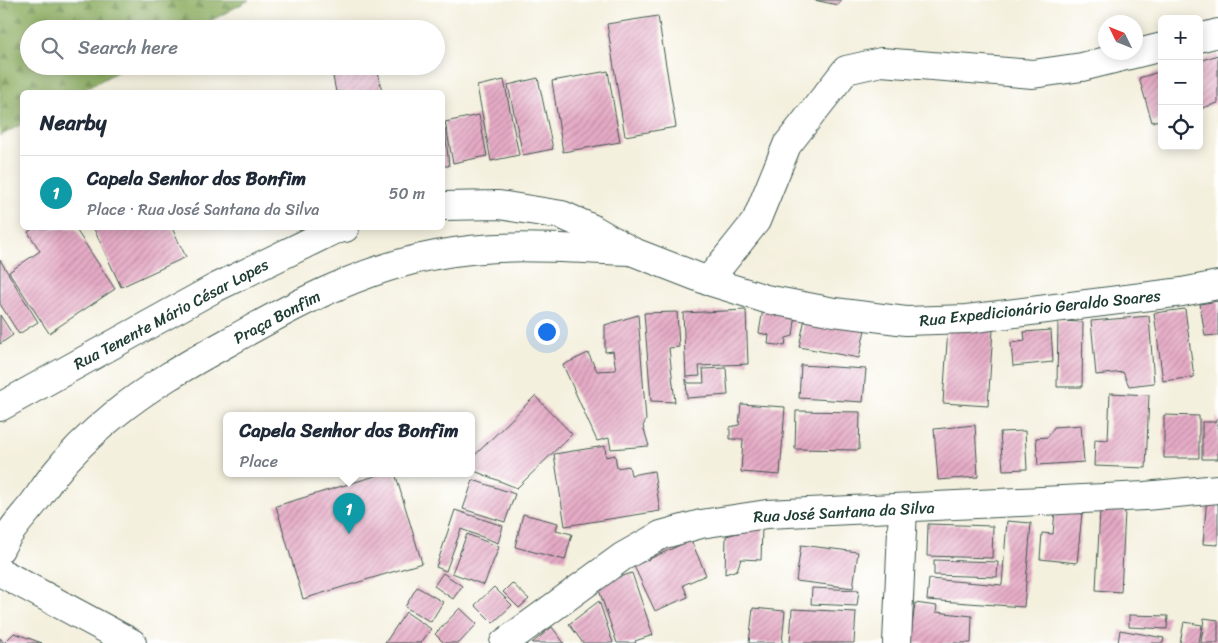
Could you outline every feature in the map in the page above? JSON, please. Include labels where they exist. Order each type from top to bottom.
[{"type":"street","points":[[1203,37],[1218,33]]},
{"type":"street","points":[[708,282],[756,221],[787,145],[846,70],[881,62],[1033,74],[1082,67],[1158,48]]},
{"type":"street","points":[[445,205],[499,205],[562,215],[591,228],[631,251]]},
{"type":"street","name":"Rua Tenente Mário César Lopes","points":[[0,407],[215,288],[334,230]]},
{"type":"street","name":"Praça Bonfim","points":[[0,549],[7,536],[54,475],[86,440],[114,414],[203,357],[312,297],[399,262],[472,249],[508,247],[631,251]]},
{"type":"street","name":"Rua Expedicionário Geraldo Soares","points":[[631,251],[708,282],[766,299],[834,312],[906,322],[967,319],[1182,292],[1218,285]]},
{"type":"street","name":"Rua José Santana da Silva","points":[[504,643],[622,557],[661,536],[700,524],[767,514],[1145,496],[1218,489]]},
{"type":"street","points":[[897,643],[902,508]]},
{"type":"street","points":[[0,572],[132,643]]},
{"type":"green space","points":[[0,0],[249,0],[212,20],[20,20],[20,75],[111,75],[84,90],[20,90],[20,125],[0,136]]},
{"type":"building","points":[[814,0],[842,0],[838,5]]},
{"type":"building","points":[[658,16],[676,127],[625,136],[607,24]]},
{"type":"building","points":[[1218,55],[1218,103],[1203,108],[1203,60]]},
{"type":"building","points":[[608,71],[620,142],[563,152],[552,81]]},
{"type":"building","points":[[1158,72],[1158,120],[1152,122],[1139,78]]},
{"type":"building","points":[[333,75],[379,75],[382,90],[336,90]]},
{"type":"building","points":[[538,78],[553,149],[523,155],[508,85]]},
{"type":"building","points":[[504,80],[519,155],[491,161],[477,86]]},
{"type":"building","points":[[479,115],[487,156],[453,163],[445,122]]},
{"type":"building","points":[[445,129],[449,166],[445,166]]},
{"type":"building","points":[[31,230],[76,230],[115,289],[49,333],[9,272],[40,251],[28,232]]},
{"type":"building","points":[[94,230],[173,230],[186,257],[121,287]]},
{"type":"building","points":[[0,260],[38,322],[19,334],[0,304]]},
{"type":"building","points":[[1218,301],[1218,335],[1205,336],[1200,304]]},
{"type":"building","points":[[763,309],[796,313],[793,336],[786,338],[785,346],[768,344],[769,335],[759,333]]},
{"type":"building","points":[[1185,309],[1194,377],[1163,381],[1154,313]]},
{"type":"building","points":[[746,310],[748,364],[699,366],[700,376],[686,377],[683,313]]},
{"type":"building","points":[[677,312],[679,347],[669,348],[675,402],[651,401],[644,313]]},
{"type":"building","points":[[806,313],[866,325],[859,358],[799,347]]},
{"type":"building","points":[[0,315],[13,335],[0,344]]},
{"type":"building","points":[[638,315],[646,420],[643,426],[649,446],[611,449],[609,438],[597,441],[563,365],[588,353],[597,371],[616,370],[613,351],[605,352],[605,325]]},
{"type":"building","points":[[1149,316],[1154,383],[1129,386],[1123,372],[1096,375],[1091,321]]},
{"type":"building","points":[[1058,321],[1083,322],[1082,387],[1057,387]]},
{"type":"building","points":[[948,327],[993,330],[988,406],[943,403]]},
{"type":"building","points":[[1051,330],[1053,362],[1013,366],[1011,343],[1025,341],[1024,332]]},
{"type":"building","points":[[801,365],[866,369],[863,402],[799,398]]},
{"type":"building","points":[[726,368],[728,395],[687,398],[686,379],[688,383],[704,383],[703,369]]},
{"type":"building","points":[[1110,393],[1149,395],[1146,468],[1094,466],[1095,439],[1108,440]]},
{"type":"building","points":[[535,396],[572,434],[517,488],[475,471],[475,455]]},
{"type":"building","points":[[741,404],[785,407],[780,475],[741,472],[743,439],[730,439],[730,427],[739,425]]},
{"type":"building","points":[[796,411],[860,412],[859,450],[795,449]]},
{"type":"building","points":[[1164,415],[1199,416],[1199,458],[1164,458]]},
{"type":"building","points":[[1218,417],[1218,459],[1202,459],[1202,422],[1215,422]]},
{"type":"building","points":[[975,425],[978,477],[938,480],[934,429]]},
{"type":"building","points":[[1081,425],[1084,462],[1038,465],[1036,438],[1048,437],[1054,427]]},
{"type":"building","points":[[1025,431],[1027,469],[1003,470],[1000,432]]},
{"type":"building","points":[[605,446],[606,457],[615,455],[617,468],[629,466],[631,475],[654,471],[660,511],[565,526],[554,454]]},
{"type":"building","points":[[372,477],[396,477],[422,563],[303,599],[276,506]]},
{"type":"building","points":[[473,480],[515,494],[505,522],[463,509]]},
{"type":"building","points":[[1207,497],[1218,498],[1218,545],[1203,544]]},
{"type":"building","points":[[455,510],[503,526],[498,543],[461,529],[446,571],[436,567]]},
{"type":"building","points":[[1055,510],[1082,513],[1077,563],[1040,559],[1042,533],[1053,534]]},
{"type":"building","points":[[1100,510],[1125,511],[1121,592],[1096,590]]},
{"type":"building","points":[[523,514],[558,523],[556,530],[572,534],[565,560],[515,547]]},
{"type":"building","points":[[1007,521],[1031,523],[1024,607],[927,600],[929,579],[1002,585]]},
{"type":"building","points":[[928,524],[993,526],[992,558],[927,556]]},
{"type":"building","points":[[762,527],[761,560],[741,559],[737,570],[725,574],[726,536]]},
{"type":"building","points":[[467,534],[499,547],[484,585],[452,573]]},
{"type":"building","points":[[691,540],[706,575],[683,585],[688,597],[655,611],[634,566]]},
{"type":"building","points":[[801,545],[858,552],[853,588],[796,581]]},
{"type":"building","points":[[934,560],[998,562],[997,577],[934,575]]},
{"type":"building","points":[[443,573],[462,586],[453,599],[434,586]]},
{"type":"building","points":[[632,573],[653,635],[635,641],[636,643],[617,643],[597,584]]},
{"type":"building","points":[[512,583],[529,599],[519,608],[503,592]]},
{"type":"building","points":[[417,587],[443,602],[431,622],[405,607]]},
{"type":"building","points":[[494,587],[512,605],[493,623],[475,605]]},
{"type":"building","points":[[812,588],[859,590],[857,606],[811,604]]},
{"type":"building","points":[[599,601],[613,643],[583,643],[569,624]]},
{"type":"building","points":[[915,603],[937,606],[936,612],[972,616],[971,643],[910,643]]},
{"type":"building","points":[[460,608],[477,624],[459,643],[444,643],[435,634]]},
{"type":"building","points":[[753,608],[785,611],[782,643],[749,643]]},
{"type":"building","points":[[792,609],[856,612],[854,643],[790,643]]},
{"type":"building","points":[[406,612],[431,629],[421,643],[385,643]]},
{"type":"building","points":[[1129,615],[1168,616],[1167,629],[1129,627]]},
{"type":"building","points":[[1204,618],[1218,620],[1218,643],[1201,643]]},
{"type":"building","points":[[1184,622],[1202,625],[1199,643],[1180,643]]},
{"type":"building","points":[[552,627],[564,643],[532,643]]},
{"type":"building","points":[[1120,630],[1164,638],[1163,643],[1118,643]]},
{"type":"building","points":[[14,633],[42,643],[4,643]]},
{"type":"place","name":"Capela Senhor dos Bonfim","points":[[349,534]]}]
